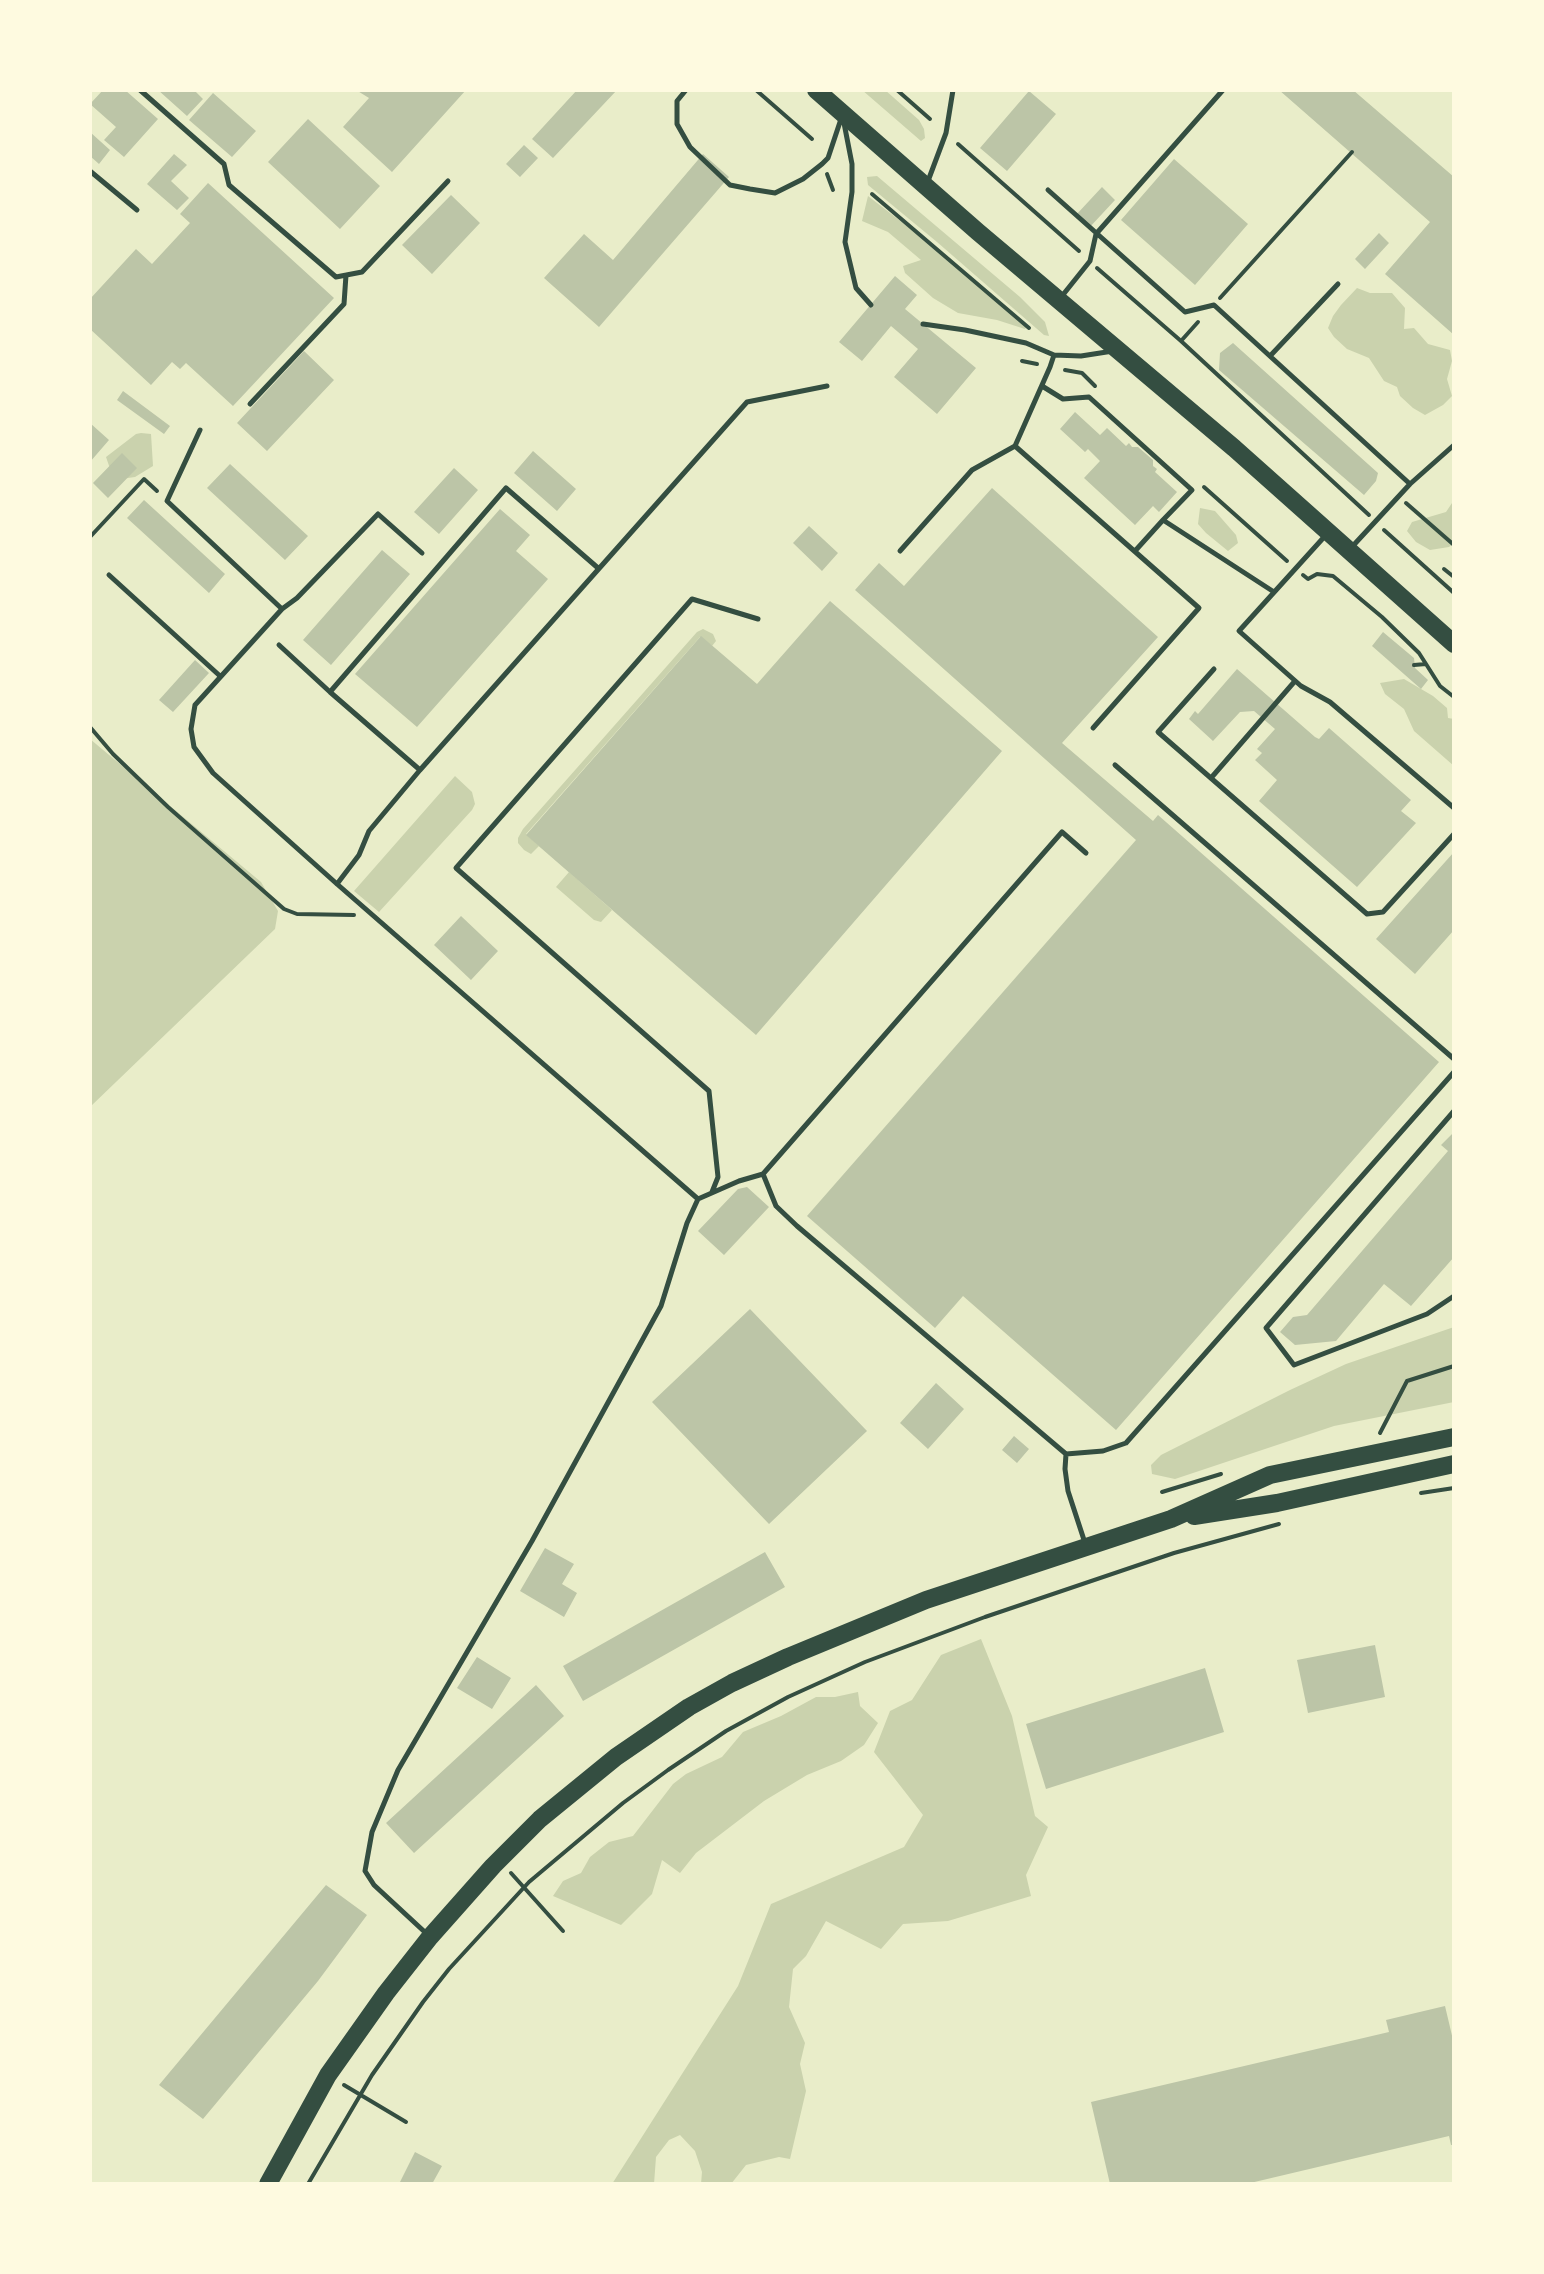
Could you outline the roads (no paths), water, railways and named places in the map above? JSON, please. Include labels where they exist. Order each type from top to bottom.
[{"type":"highway","points":[[816,90],[1234,448],[1454,644]]},
{"type":"highway","points":[[268,2184],[328,2075],[430,1937],[540,1819],[616,1757],[679,1713],[732,1683],[788,1657],[926,1600],[1171,1519],[1270,1475],[1454,1437]]},
{"type":"highway","points":[[1171,1519],[1277,1503],[1454,1464]]},
{"type":"lane","points":[[140,90],[224,164],[229,185],[336,277],[362,272],[448,181]]},
{"type":"lane","points":[[686,90],[677,101],[677,124],[690,147],[730,185],[755,190],[775,193],[803,179],[822,164],[828,158],[842,114]]},
{"type":"lane","points":[[926,186],[946,133],[953,90]]},
{"type":"lane","points":[[1059,300],[1090,261],[1096,234],[1223,90]]},
{"type":"lane","points":[[842,114],[852,164],[852,192],[845,242],[856,288],[871,305]]},
{"type":"lane","points":[[90,171],[137,210]]},
{"type":"lane","points":[[1048,190],[1185,312],[1214,305],[1410,484]]},
{"type":"lane","points":[[250,404],[344,304],[346,275]]},
{"type":"lane","points":[[1271,355],[1338,284]]},
{"type":"lane","points":[[923,324],[1026,343],[1054,355],[1081,356],[1117,350]]},
{"type":"lane","points":[[900,551],[972,470],[1015,446],[1054,355]]},
{"type":"lane","points":[[337,884],[359,855],[369,831],[420,770],[747,402],[827,386]]},
{"type":"lane","points":[[1042,386],[1063,399],[1089,397],[1192,490],[1135,551]]},
{"type":"lane","points":[[200,430],[167,501],[282,609]]},
{"type":"lane","points":[[1349,550],[1410,484],[1454,445]]},
{"type":"lane","points":[[1015,446],[1199,608],[1093,728]]},
{"type":"lane","points":[[330,692],[506,488],[598,568]]},
{"type":"lane","points":[[422,553],[378,514],[297,598],[282,609],[195,705],[191,729],[194,747],[213,773],[698,1199]]},
{"type":"lane","points":[[1163,520],[1274,592]]},
{"type":"lane","points":[[1329,532],[1239,631],[1295,681],[1330,702],[1454,808]]},
{"type":"lane","points":[[109,575],[220,676]]},
{"type":"lane","points":[[712,1193],[718,1177],[709,1091],[456,868],[692,599],[758,619]]},
{"type":"lane","points":[[279,645],[420,770]]},
{"type":"lane","points":[[1214,669],[1158,732],[1367,914],[1383,912],[1454,834]]},
{"type":"lane","points":[[1211,778],[1295,681]]},
{"type":"lane","points":[[1115,765],[1454,1059]]},
{"type":"lane","points":[[430,1937],[374,1885],[365,1871],[372,1832],[398,1770],[532,1541],[661,1306],[687,1223],[698,1199],[763,1174],[1062,832],[1086,853]]},
{"type":"lane","points":[[763,1174],[776,1206],[797,1226],[1066,1454],[1103,1451],[1126,1443],[1454,1072]]},
{"type":"lane","points":[[1454,1111],[1266,1328],[1294,1365],[1427,1314],[1454,1296]]},
{"type":"lane","points":[[1066,1454],[1068,1491],[1086,1547]]}]
